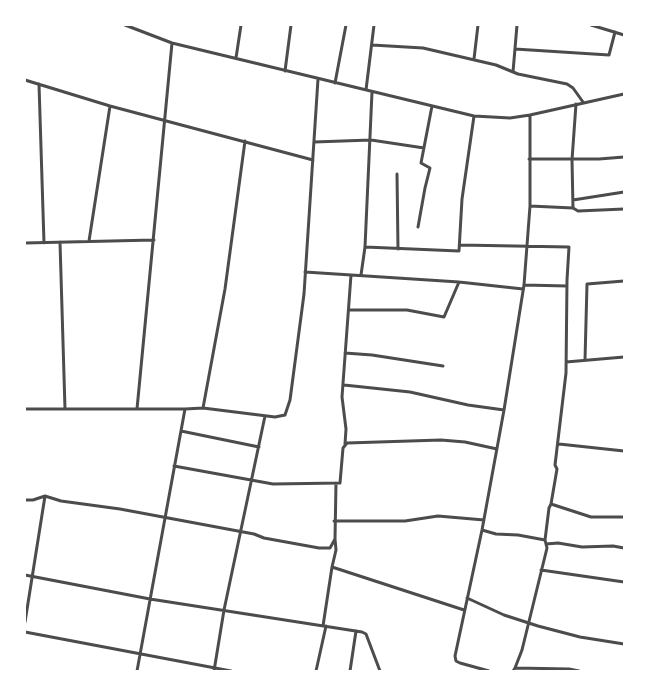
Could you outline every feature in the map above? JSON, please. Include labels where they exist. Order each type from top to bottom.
[{"type":"street","points":[[125,25],[172,43],[474,116],[510,118],[624,94]]},
{"type":"street","points":[[236,58],[240,25]]},
{"type":"street","points":[[285,71],[291,25]]},
{"type":"street","points":[[335,83],[346,25]]},
{"type":"street","points":[[366,90],[374,25]]},
{"type":"street","points":[[474,59],[478,25]]},
{"type":"street","points":[[513,72],[517,25]]},
{"type":"street","points":[[591,25],[601,26],[624,35]]},
{"type":"street","points":[[515,49],[609,55],[615,32]]},
{"type":"street","points":[[137,409],[172,43]]},
{"type":"street","points":[[372,46],[411,46],[474,59],[513,72],[567,84],[573,88],[583,102]]},
{"type":"street","points":[[25,409],[203,408],[275,417],[285,415],[290,400],[305,272],[318,79]]},
{"type":"street","points":[[25,80],[110,106],[313,160]]},
{"type":"street","points":[[39,84],[44,243]]},
{"type":"street","points":[[361,275],[366,247],[372,115],[370,109],[372,92]]},
{"type":"street","points":[[573,208],[572,160],[576,104]]},
{"type":"street","points":[[89,241],[110,106]]},
{"type":"street","points":[[418,227],[424,188],[430,168],[421,163],[432,106]]},
{"type":"street","points":[[488,671],[456,661],[455,656],[484,520],[504,410],[524,285],[530,206],[530,115]]},
{"type":"street","points":[[366,247],[459,251],[461,207],[474,116]]},
{"type":"street","points":[[314,142],[371,140],[424,148]]},
{"type":"street","points":[[203,408],[225,288],[245,141]]},
{"type":"street","points":[[529,159],[572,160],[624,157]]},
{"type":"street","points":[[397,174],[398,249]]},
{"type":"street","points":[[573,200],[624,192]]},
{"type":"street","points":[[530,206],[573,208],[578,211],[624,209]]},
{"type":"street","points":[[25,243],[154,240]]},
{"type":"street","points":[[60,242],[65,409]]},
{"type":"street","points":[[460,244],[569,246],[566,286],[566,362],[559,444],[555,465],[557,469],[549,508],[545,540],[546,544],[541,570],[528,623],[514,669],[578,671]]},
{"type":"street","points":[[305,272],[459,282],[523,289]]},
{"type":"street","points":[[174,466],[253,479],[273,484],[340,483],[342,454],[345,444],[346,429],[342,397],[351,275]]},
{"type":"street","points":[[585,360],[586,284],[624,281]]},
{"type":"street","points":[[349,310],[407,310],[444,317],[459,282]]},
{"type":"street","points":[[524,285],[566,286]]},
{"type":"street","points":[[345,353],[372,355],[443,366]]},
{"type":"street","points":[[566,362],[624,356]]},
{"type":"street","points":[[344,385],[410,392],[468,405],[504,410]]},
{"type":"street","points":[[137,671],[185,409]]},
{"type":"street","points":[[214,670],[224,610],[253,479],[265,416]]},
{"type":"street","points":[[181,431],[259,447]]},
{"type":"street","points":[[345,444],[442,440],[465,442],[497,449]]},
{"type":"street","points":[[559,444],[624,452]]},
{"type":"street","points":[[316,671],[325,626],[332,567],[336,550],[334,521],[336,483]]},
{"type":"street","points":[[25,622],[45,496]]},
{"type":"street","points":[[25,500],[33,500],[45,496],[61,501],[97,505],[319,548],[330,548],[335,539]]},
{"type":"street","points":[[551,504],[591,517],[624,517]]},
{"type":"street","points":[[334,521],[405,521],[438,516],[484,520]]},
{"type":"street","points":[[482,530],[496,534],[518,535],[545,540]]},
{"type":"street","points":[[546,544],[558,543],[582,547],[613,546],[624,548]]},
{"type":"street","points":[[332,567],[464,610]]},
{"type":"street","points":[[541,570],[624,582]]},
{"type":"street","points":[[25,575],[150,599],[356,631],[366,634],[380,671]]},
{"type":"street","points":[[467,598],[504,615],[528,623],[563,633],[624,644]]},
{"type":"street","points":[[350,671],[356,631]]},
{"type":"street","points":[[25,632],[140,653],[214,670],[231,671]]}]
